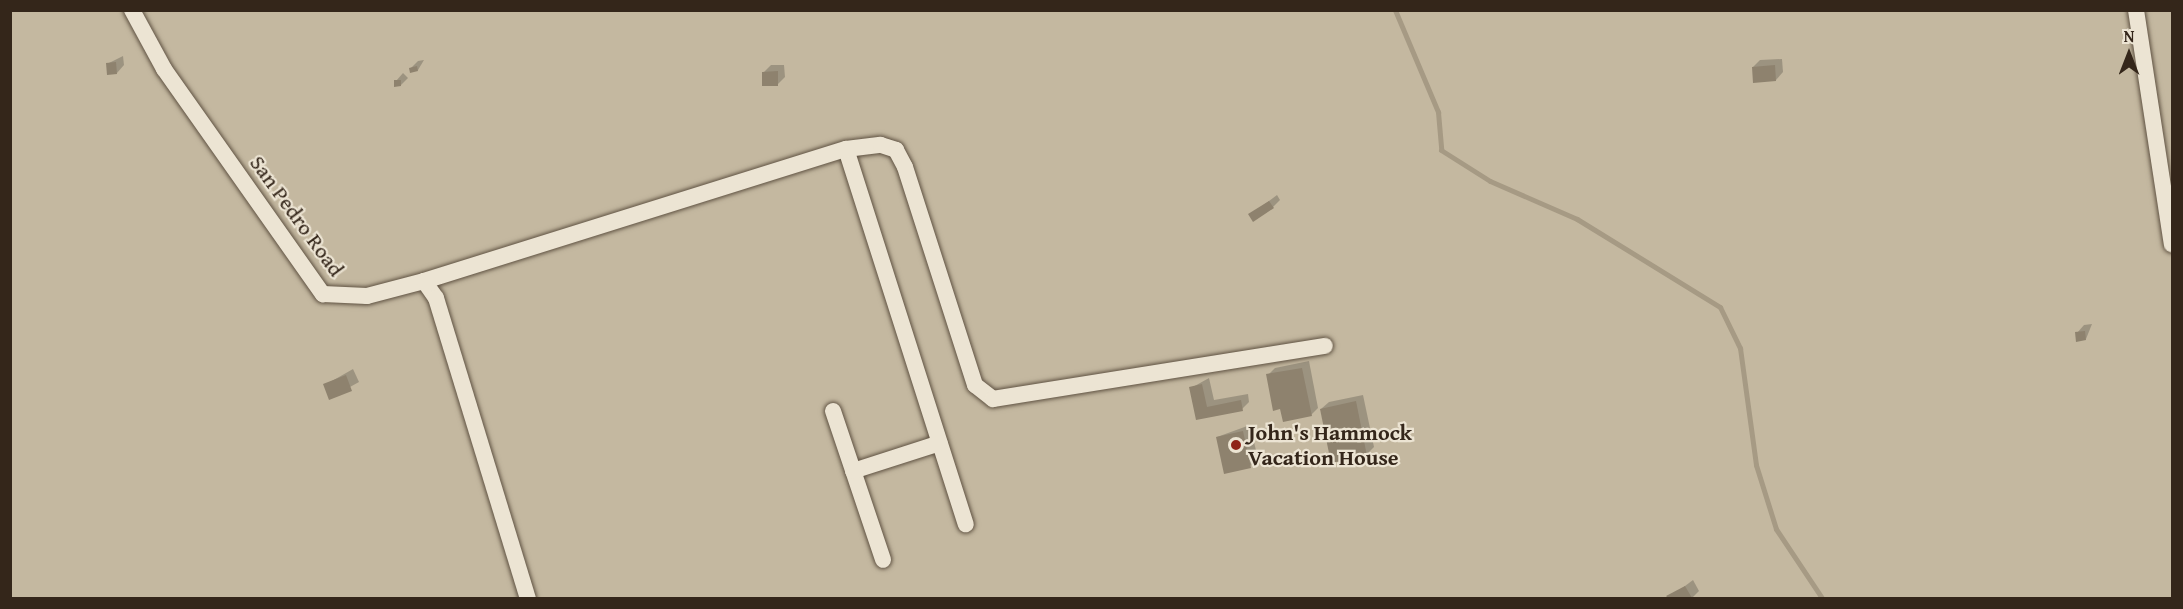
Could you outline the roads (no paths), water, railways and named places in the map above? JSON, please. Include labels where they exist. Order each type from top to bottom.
[{"type":"street","name":"San Pedro Road","points":[[132,10],[164,69],[323,294],[367,296],[424,281]]},
{"type":"street","points":[[2136,10],[2172,244]]},
{"type":"street","points":[[528,598],[436,298],[424,281],[846,149],[881,145],[896,150],[975,385],[993,399],[1325,346]]},
{"type":"street","points":[[846,149],[966,524]]},
{"type":"street","points":[[833,411],[882,560]]},
{"type":"street","points":[[853,471],[940,443]]},
{"type":"waterway","points":[[1395,10],[1438,112],[1441,150],[1490,181],[1577,219],[1720,307],[1740,348],[1756,465],[1776,529],[1822,598]]},
{"type":"place","name":"John's Hammock Vacation House","points":[[1236,445]]}]
